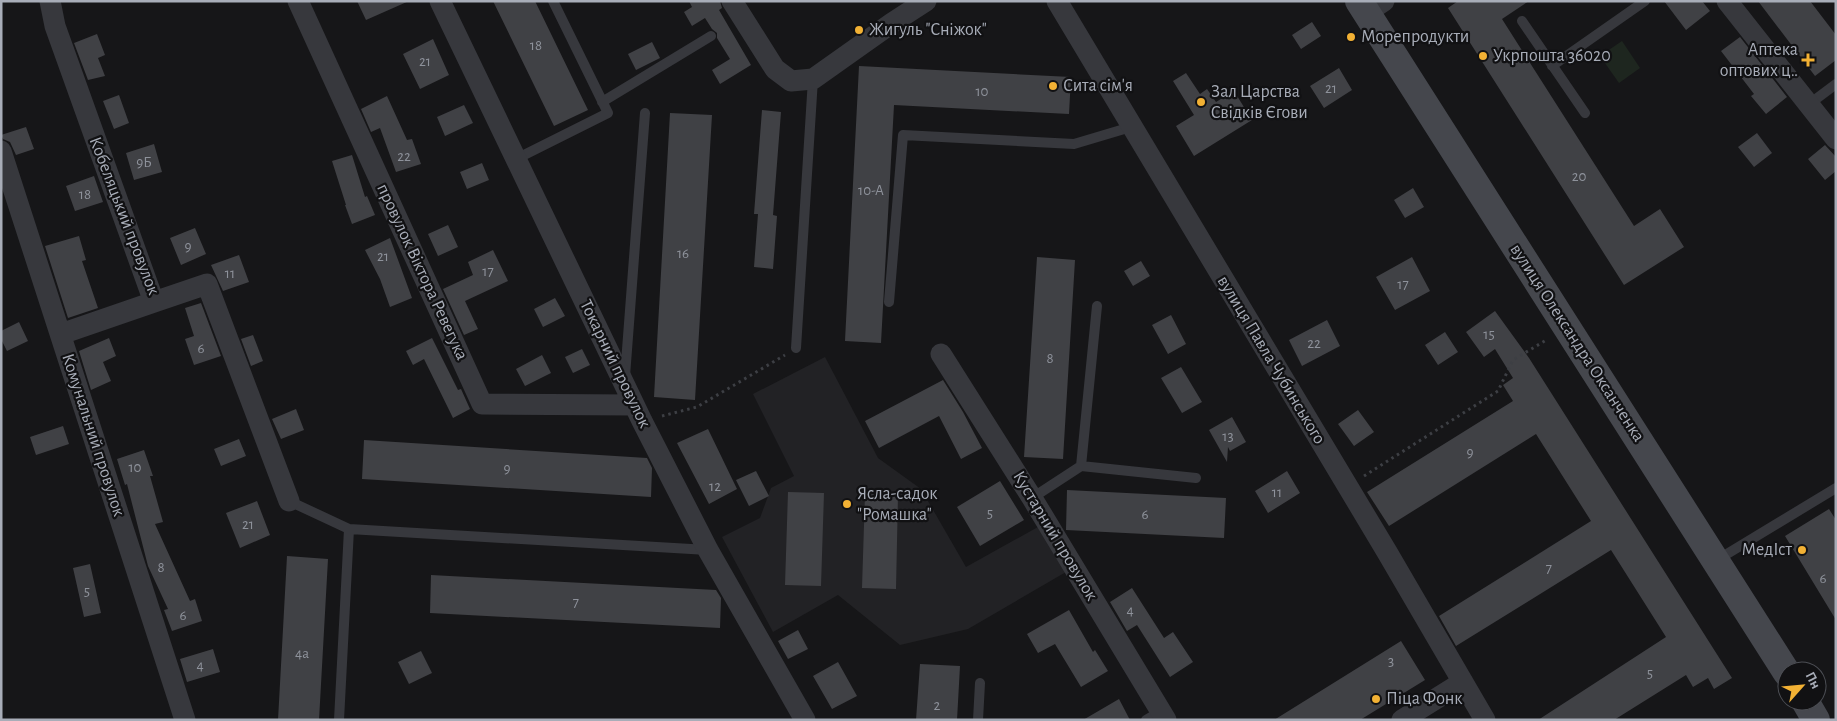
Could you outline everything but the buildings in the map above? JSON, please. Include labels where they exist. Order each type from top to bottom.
[{"type":"main road","name":"вулиця Олександра Оксанченка","points":[[1370,5],[1779,661]]},
{"type":"street","name":"Кобеляцький провулок","points":[[50,1],[55,26],[154,302],[207,284],[289,501]]},
{"type":"street","name":"провулок Віктора Ревегука","points":[[298,1],[482,404],[638,413]]},
{"type":"street","name":"Токарний провулок","points":[[440,1],[638,413],[708,550],[805,720]]},
{"type":"street","points":[[732,1],[775,69],[791,81],[813,79],[926,1]]},
{"type":"street","name":"вулиця Павла Чубинського","points":[[1057,1],[1485,720]]},
{"type":"street","points":[[1727,1],[1836,139]]},
{"type":"street","name":"Комунальний провулок","points":[[1,150],[186,720]]},
{"type":"street","points":[[61,334],[154,302]]},
{"type":"street","name":"Кустарний провулок","points":[[941,354],[1032,498],[1158,717]]},
{"type":"street","points":[[1402,720],[1464,682]]},
{"type":"lane","points":[[516,159],[608,113],[553,1]]},
{"type":"lane","points":[[1552,66],[1645,1]]},
{"type":"lane","points":[[1522,21],[1585,113]]},
{"type":"lane","points":[[602,102],[711,36]]},
{"type":"lane","points":[[796,348],[813,79]]},
{"type":"lane","points":[[1808,105],[1836,84]]},
{"type":"lane","points":[[624,384],[645,113]]},
{"type":"lane","points":[[889,302],[903,135],[1074,144],[1131,127]]},
{"type":"lane","points":[[1081,466],[1097,306]]},
{"type":"lane","points":[[1032,498],[1081,466],[1196,478]]},
{"type":"lane","points":[[1716,560],[1836,488]]},
{"type":"lane","points":[[289,501],[349,529],[708,550]]},
{"type":"lane","points":[[340,720],[349,529]]},
{"type":"lane","points":[[978,720],[980,684]]},
{"type":"path","points":[[1347,487],[1498,391],[1513,360],[1552,336]]},
{"type":"path","points":[[638,413],[697,406],[796,348]]},
{"type":"shaded area","points":[[1622,41],[1640,68],[1619,83],[1600,56]]},
{"type":"shaded area","name":"Ясла-садок \"Ромашка\"","points":[[825,357],[878,458],[921,489],[966,567],[1038,527],[1066,572],[968,629],[900,645],[838,595],[773,632],[722,537],[760,518],[771,488],[794,476],[753,394]]},
{"type":"place","name":"Жигуль \"Сніжок\"","points":[[859,30]]},
{"type":"place","name":"Морепродукти","points":[[1351,37]]},
{"type":"place","name":"Укрпошта 36020","points":[[1483,56]]},
{"type":"place","name":"Аптека оптових ц‥","points":[[1808,60]]},
{"type":"place","name":"Сита сім'я","points":[[1053,86]]},
{"type":"place","name":"Зал Царства Cвідків Єгови","points":[[1201,102]]},
{"type":"place","name":"Ясла-садок \"Ромашка\"","points":[[847,504]]},
{"type":"place","name":"МедІст","points":[[1802,550]]},
{"type":"place","name":"Піца Фонк","points":[[1376,699]]}]
